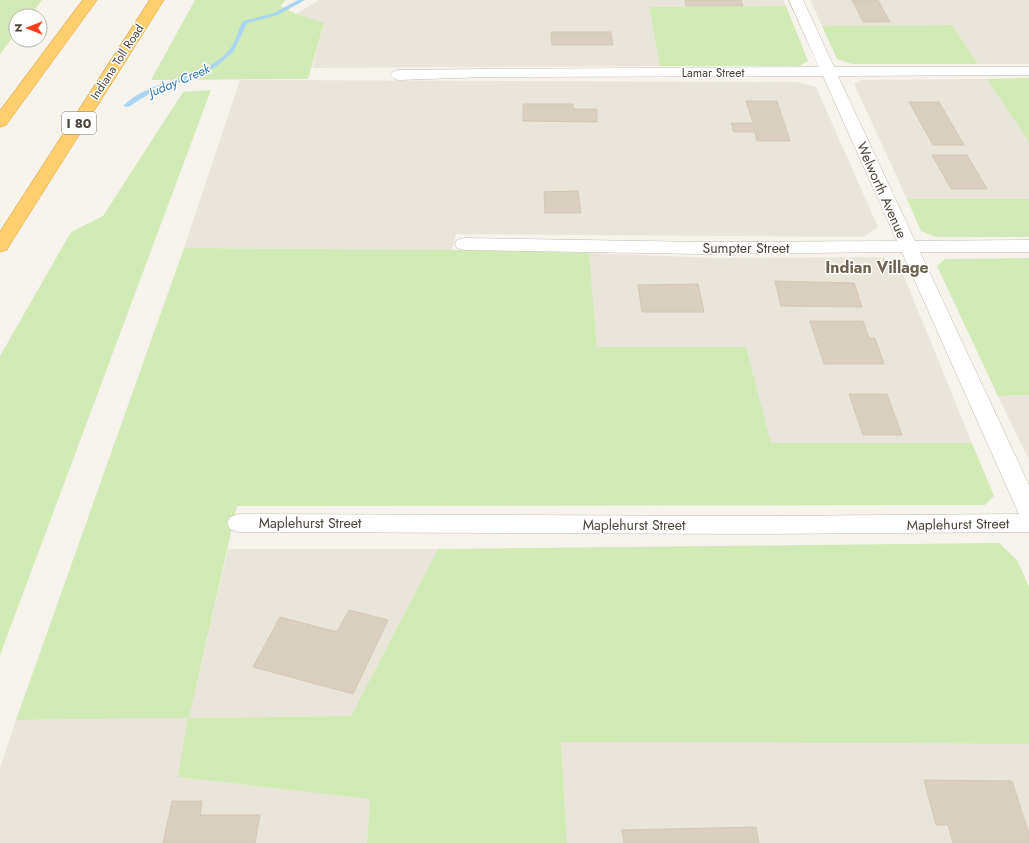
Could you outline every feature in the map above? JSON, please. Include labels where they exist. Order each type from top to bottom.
[{"type":"highway","points":[[0,122],[90,0]]},
{"type":"highway","name":"Indiana Toll Road","points":[[0,246],[157,0]]},
{"type":"street","name":"Welworth Avenue","points":[[796,0],[830,72],[907,247],[1029,511]]},
{"type":"street","name":"Lamar Street","points":[[398,75],[1029,72]]},
{"type":"street","name":"Sumpter Street","points":[[464,244],[702,248],[1029,246]]},
{"type":"street","name":"Maplehurst Street","points":[[239,523],[739,525],[1029,523]]},
{"type":"shaded area","points":[[319,0],[783,0],[786,6],[649,7],[660,66],[312,68],[324,24],[296,14]]},
{"type":"shaded area","points":[[810,0],[1029,0],[1029,64],[978,64],[952,25],[822,26]]},
{"type":"shaded area","points":[[987,79],[1029,142],[1029,199],[907,199],[854,84],[861,80]]},
{"type":"shaded area","points":[[240,80],[798,82],[816,87],[878,227],[863,237],[456,234],[452,250],[184,248]]},
{"type":"shaded area","points":[[589,253],[716,258],[882,257],[899,264],[972,443],[771,443],[746,347],[597,347]]},
{"type":"shaded area","points":[[1029,395],[1029,460],[998,396]]},
{"type":"shaded area","points":[[228,549],[438,549],[351,716],[189,718]]},
{"type":"shaded area","points":[[189,718],[178,777],[370,799],[367,843],[0,843],[0,768],[16,720]]},
{"type":"shaded area","points":[[561,742],[1029,744],[1029,843],[567,843]]},
{"type":"green space","points":[[0,0],[42,0],[36,8],[8,8],[8,44],[0,54]]},
{"type":"green space","points":[[195,0],[286,0],[280,6],[296,14],[324,23],[308,79],[151,80]]},
{"type":"green space","points":[[786,6],[808,61],[800,66],[660,66],[649,7]]},
{"type":"green space","points":[[952,25],[978,64],[852,64],[837,59],[822,26]]},
{"type":"green space","points":[[1029,78],[1029,142],[987,79]]},
{"type":"green space","points":[[211,90],[0,655],[0,356],[71,232],[103,216],[183,92]]},
{"type":"green space","points":[[907,199],[1029,199],[1029,237],[936,237],[921,231]]},
{"type":"green space","points":[[184,248],[452,250],[589,253],[597,347],[746,347],[771,443],[972,443],[994,496],[985,505],[237,506],[189,718],[351,716],[438,549],[999,543],[1017,560],[1029,587],[1029,744],[561,742],[567,843],[367,843],[370,799],[178,777],[188,718],[16,720]]},
{"type":"green space","points":[[1029,258],[1029,395],[998,396],[937,266],[945,259]]},
{"type":"building","points":[[685,0],[741,0],[743,6],[686,6]]},
{"type":"building","points":[[852,0],[878,0],[890,22],[863,22]]},
{"type":"building","points":[[551,32],[611,32],[613,45],[552,45]]},
{"type":"building","points":[[746,101],[777,101],[790,141],[757,141],[755,132],[734,132],[731,123],[753,123]]},
{"type":"building","points":[[909,102],[939,102],[964,145],[933,145]]},
{"type":"building","points":[[523,104],[573,104],[573,109],[597,109],[597,122],[523,121]]},
{"type":"building","points":[[932,155],[967,155],[987,189],[951,189]]},
{"type":"building","points":[[578,191],[581,213],[545,213],[544,192]]},
{"type":"building","points":[[775,281],[854,283],[862,307],[781,306]]},
{"type":"building","points":[[698,284],[704,312],[642,312],[638,285]]},
{"type":"building","points":[[810,321],[863,321],[869,338],[875,338],[884,364],[824,364]]},
{"type":"building","points":[[849,394],[887,394],[902,435],[863,435]]},
{"type":"building","points":[[349,610],[388,620],[353,694],[253,667],[280,617],[337,632]]},
{"type":"building","points":[[924,780],[1012,781],[1029,834],[1029,843],[953,843],[948,825],[936,825]]},
{"type":"building","points":[[172,801],[202,801],[200,815],[260,815],[255,843],[163,843]]},
{"type":"building","points":[[756,827],[759,843],[624,843],[622,830]]},
{"type":"waterway","name":"Juday Creek","points":[[126,106],[147,92],[194,75],[215,65],[232,50],[245,22],[276,14],[302,0]]},
{"type":"district","name":"Indian Village","points":[[877,267]]}]
